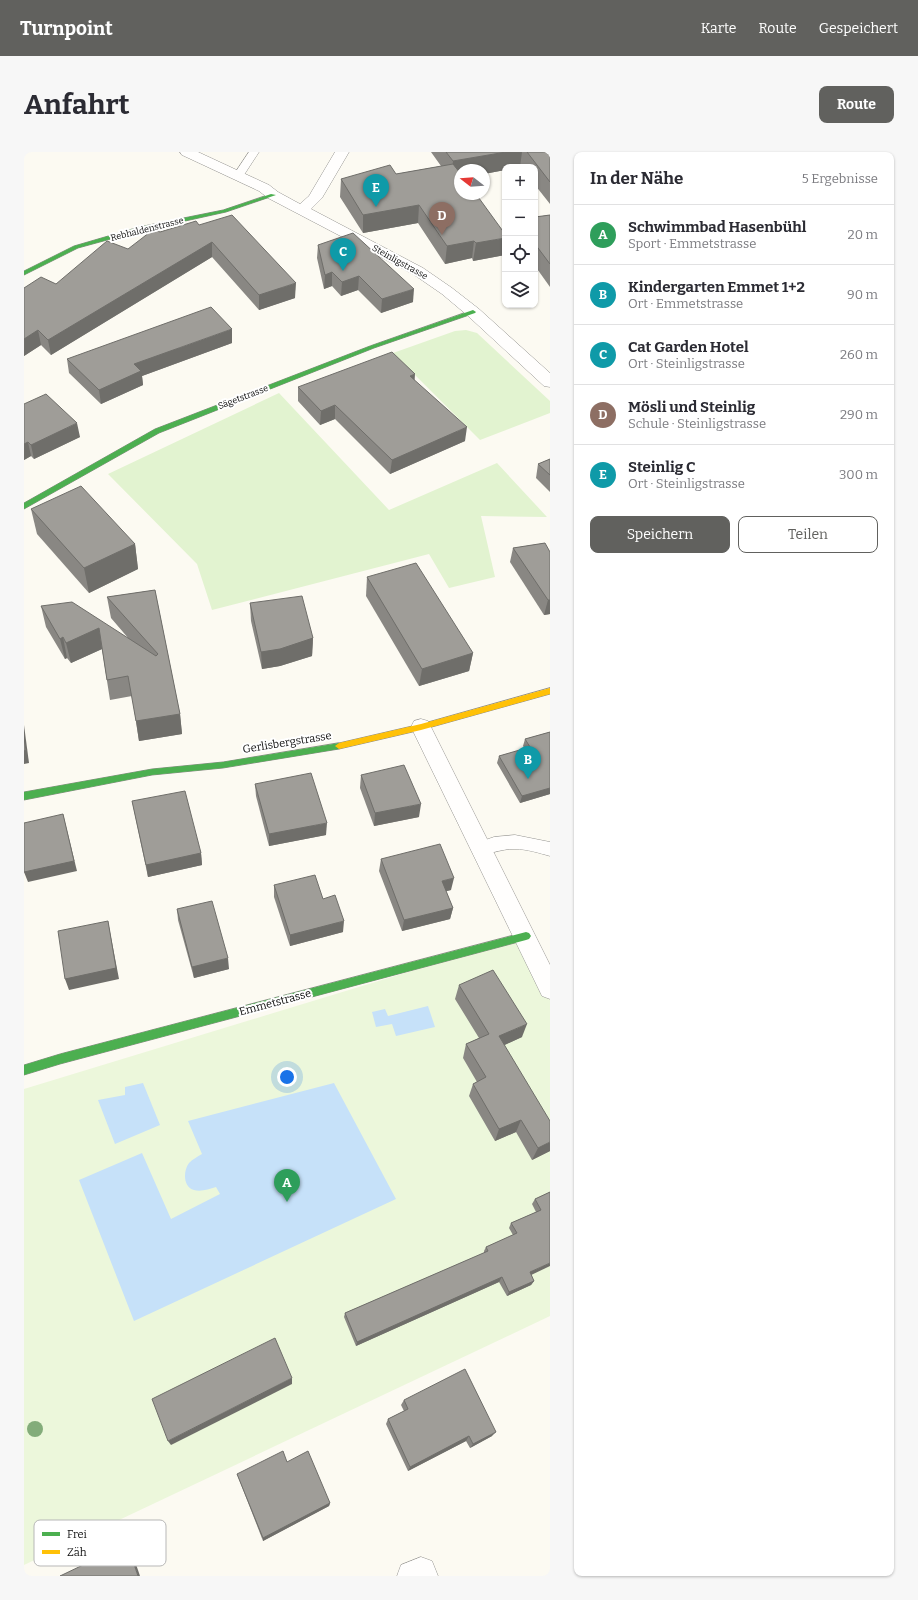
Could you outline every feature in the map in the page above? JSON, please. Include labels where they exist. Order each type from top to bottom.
[{"type":"street","name":"Steinligstrasse","points":[[187,152],[264,188],[273,195],[418,271],[447,291],[473,312],[550,382]]},
{"type":"street","points":[[302,210],[316,198],[342,152]]},
{"type":"street","name":"Rebhaldenstrasse","points":[[24,273],[76,247],[139,229],[224,211],[273,195]]},
{"type":"street","name":"Sägetstrasse","points":[[24,506],[157,431],[372,347],[473,312]]},
{"type":"street","name":"Gerlisbergstrasse","points":[[24,796],[152,772],[223,765],[334,747],[421,727],[550,691]]},
{"type":"street","points":[[421,727],[480,849],[526,936],[550,989]]},
{"type":"street","name":"Emmetstrasse","points":[[24,1070],[68,1057],[526,936]]},
{"type":"street","points":[[412,1576],[421,1572],[423,1576]]},
{"type":"lane","points":[[238,176],[254,152]]},
{"type":"lane","points":[[480,849],[494,844],[515,842],[550,849]]},
{"type":"green space","points":[[466,330],[477,333],[550,401],[550,413],[480,440],[393,353],[455,331]]},
{"type":"green space","points":[[279,393],[389,510],[497,463],[547,517],[481,516],[495,577],[449,588],[429,554],[212,610],[197,564],[108,474]]},
{"type":"green space","points":[[526,936],[550,989],[550,1316],[119,1520],[34,1520],[34,1560],[24,1565],[24,1089]]},
{"type":"water","points":[[428,1006],[435,1027],[396,1036],[392,1024],[376,1027],[372,1012],[385,1009],[388,1016]]},
{"type":"water","points":[[143,1083],[160,1125],[115,1144],[98,1100],[125,1095],[125,1087]]},
{"type":"water","points":[[334,1083],[396,1199],[134,1321],[79,1180],[142,1153],[171,1219],[220,1194],[216,1187],[197,1191],[190,1188],[186,1182],[185,1174],[187,1166],[192,1160],[202,1154],[188,1121]]},
{"type":"building","points":[[446,152],[506,152],[453,161]]},
{"type":"building","points":[[527,152],[550,152],[550,182],[538,166],[538,164],[536,164]]},
{"type":"building","points":[[453,164],[454,200],[480,200],[502,230],[502,239],[476,243],[474,241],[447,246],[419,205],[363,215],[341,179],[390,165],[396,174]]},
{"type":"building","points":[[232,215],[296,283],[259,295],[212,242],[48,340],[38,330],[24,339],[24,288],[41,277],[56,284],[107,241],[128,249],[154,229],[160,232],[196,221],[199,225]]},
{"type":"building","points":[[550,215],[550,264],[538,248],[538,217]]},
{"type":"building","points":[[353,233],[414,289],[382,299],[359,276],[342,282],[332,272],[325,275],[318,245]]},
{"type":"building","points":[[211,307],[232,329],[134,364],[141,371],[99,390],[67,359]]},
{"type":"building","points":[[392,352],[415,374],[410,376],[467,427],[392,460],[335,405],[321,411],[298,387]]},
{"type":"building","points":[[46,394],[77,423],[31,445],[28,442],[24,444],[24,404]]},
{"type":"building","points":[[550,459],[550,475],[538,464]]},
{"type":"building","points":[[81,486],[135,544],[84,568],[31,509]]},
{"type":"building","points":[[545,543],[550,552],[550,600],[548,600],[513,548]]},
{"type":"building","points":[[416,563],[473,653],[422,669],[367,577]]},
{"type":"building","points":[[155,590],[180,714],[136,721],[128,676],[107,680],[99,628],[66,643],[63,637],[60,639],[41,606],[72,602],[156,656],[158,654],[107,597]]},
{"type":"building","points":[[302,596],[313,638],[280,649],[261,652],[250,603]]},
{"type":"building","points":[[550,732],[550,788],[522,796],[499,756],[530,747],[525,739]]},
{"type":"building","points":[[24,738],[26,750],[24,751]]},
{"type":"building","points":[[404,765],[421,804],[375,813],[361,775]]},
{"type":"building","points":[[311,773],[327,823],[269,834],[255,784]]},
{"type":"building","points":[[185,791],[201,853],[146,865],[132,801]]},
{"type":"building","points":[[63,814],[74,861],[24,872],[24,823]]},
{"type":"building","points":[[440,844],[454,878],[442,881],[453,908],[404,920],[381,859]]},
{"type":"building","points":[[315,875],[323,899],[335,895],[344,921],[290,935],[274,885]]},
{"type":"building","points":[[212,901],[228,958],[192,967],[177,909]]},
{"type":"building","points":[[108,921],[116,968],[65,979],[58,931]]},
{"type":"building","points":[[493,970],[527,1024],[499,1036],[550,1121],[550,1142],[538,1148],[521,1120],[499,1129],[473,1084],[486,1077],[466,1044],[489,1034],[459,985]]},
{"type":"building","points":[[550,1192],[550,1263],[530,1272],[534,1281],[509,1292],[502,1277],[357,1342],[345,1313],[488,1251],[486,1247],[517,1233],[511,1223],[541,1210],[535,1199]]},
{"type":"building","points":[[275,1338],[292,1378],[168,1441],[152,1399]]},
{"type":"building","points":[[465,1369],[496,1432],[473,1444],[469,1436],[410,1467],[388,1419],[408,1409],[404,1400]]},
{"type":"building","points":[[283,1451],[287,1462],[308,1451],[330,1503],[263,1538],[237,1474]]},
{"type":"building","points":[[81,1566],[135,1566],[138,1576],[60,1576]]},
{"type":"traffic: fast","points":[[24,273],[76,247],[139,229],[224,211],[273,195]]},
{"type":"traffic: fast","points":[[24,506],[157,431],[372,347],[473,312]]},
{"type":"traffic: fast","points":[[24,796],[152,772],[223,765],[339,746]]},
{"type":"traffic: fast","points":[[24,1070],[60,1059],[526,936]]},
{"type":"traffic: slow","points":[[339,746],[421,727],[550,691]]},
{"type":"place","name":"Steinlig C","points":[[376,207]]},
{"type":"place","name":"Mösli und Steinlig","points":[[442,235]]},
{"type":"place","name":"Cat Garden Hotel","points":[[343,271]]},
{"type":"place","name":"Kindergarten Emmet 1+2","points":[[528,779]]},
{"type":"place","name":"Schwimmbad Hasenbühl","points":[[287,1202]]}]
